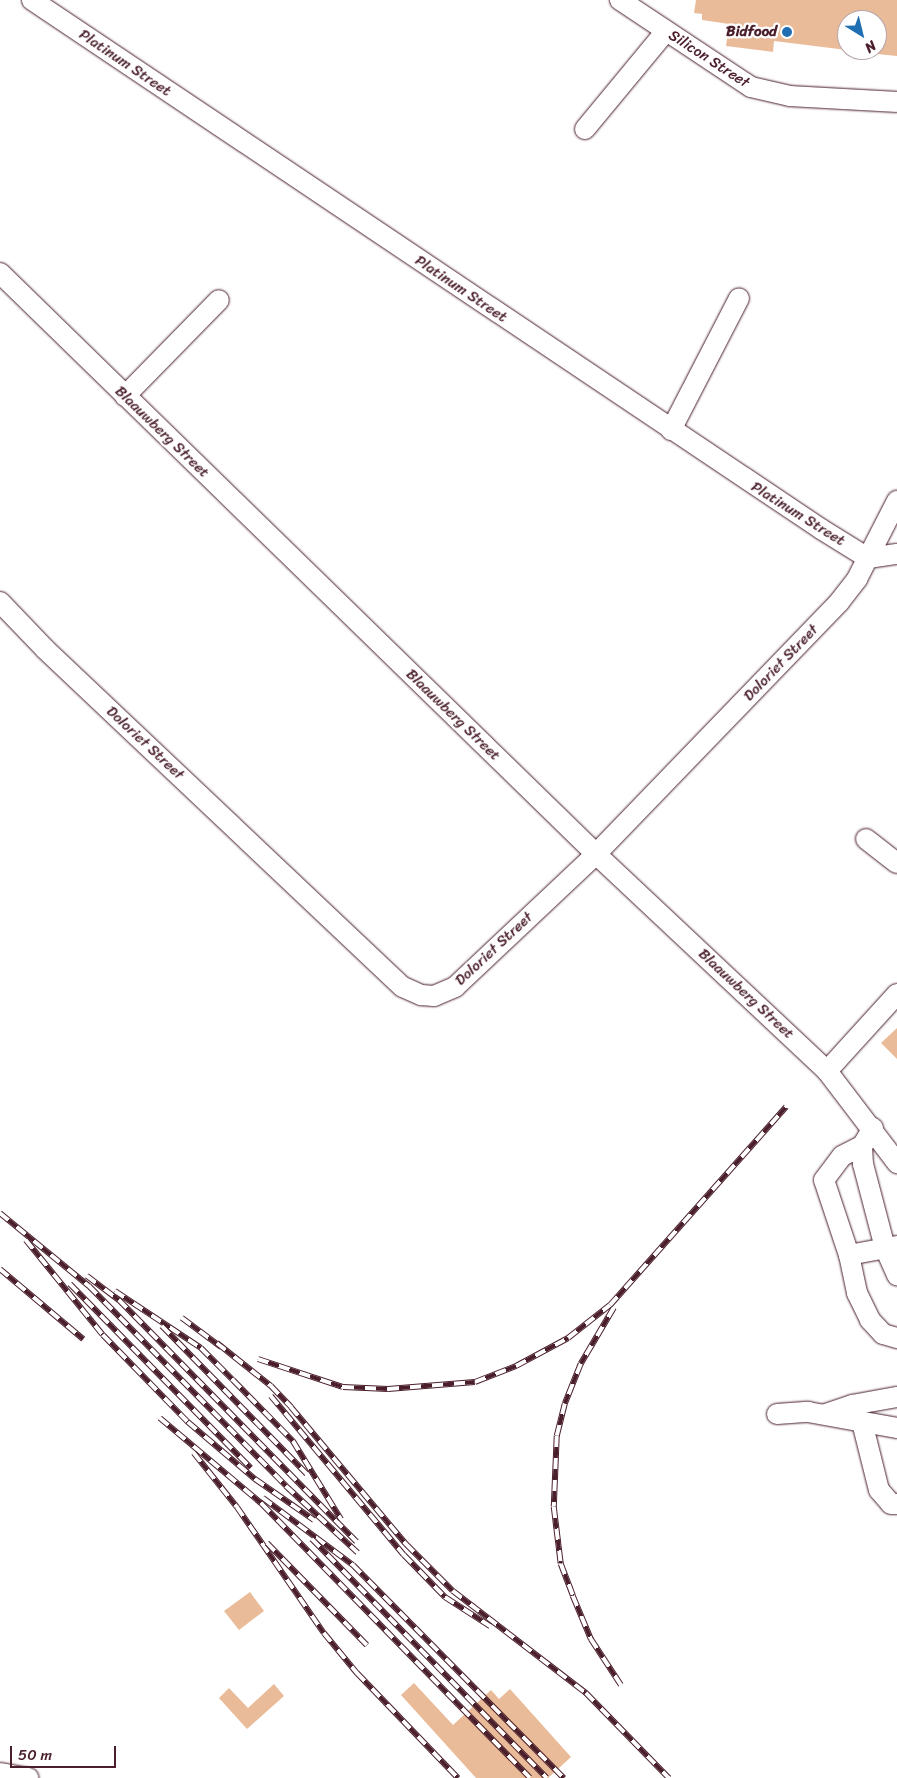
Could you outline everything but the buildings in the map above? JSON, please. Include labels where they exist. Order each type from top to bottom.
[{"type":"street","name":"Platinum Street","points":[[32,0],[671,430],[868,558]]},
{"type":"street","name":"Silicon Street","points":[[620,0],[734,77],[768,93],[897,102]]},
{"type":"street","points":[[585,129],[666,31]]},
{"type":"street","name":"Blaauwberg Street","points":[[0,273],[596,854],[827,1071],[873,1128],[894,1150]]},
{"type":"street","points":[[671,430],[739,298]]},
{"type":"street","points":[[125,396],[219,300]]},
{"type":"street","name":"Doloriet Street","points":[[0,602],[45,649],[403,987],[421,995],[434,996],[455,987],[596,854],[840,601],[868,558],[897,500]]},
{"type":"street","points":[[868,558],[897,554]]},
{"type":"street","points":[[866,839],[897,863]]},
{"type":"street","points":[[827,1071],[897,994]]},
{"type":"street","points":[[873,1128],[862,1146],[842,1156],[824,1180],[849,1255],[857,1293],[870,1320],[883,1334],[897,1338]]},
{"type":"street","points":[[862,1146],[863,1164],[891,1247],[897,1275]]},
{"type":"street","points":[[849,1255],[891,1247]]},
{"type":"street","points":[[825,1414],[852,1405],[897,1398]]},
{"type":"street","points":[[777,1414],[825,1414],[897,1428]]},
{"type":"street","points":[[862,1422],[878,1490],[891,1504],[897,1504]]},
{"type":"street","points":[[0,1773],[29,1778]]},
{"type":"railway","points":[[258,1359],[343,1387],[388,1389],[475,1382],[516,1366],[568,1338],[610,1305],[786,1107]]},
{"type":"railway","points":[[0,1213],[89,1286],[286,1486],[358,1553]]},
{"type":"railway","points":[[26,1240],[103,1335],[188,1422],[255,1479],[314,1520]]},
{"type":"railway","points":[[0,1269],[83,1339]]},
{"type":"railway","points":[[87,1276],[119,1300],[357,1542]]},
{"type":"railway","points":[[70,1284],[251,1468]]},
{"type":"railway","points":[[115,1291],[201,1348],[233,1380],[293,1441],[341,1519]]},
{"type":"railway","points":[[614,1308],[581,1364],[565,1404],[557,1436],[554,1507],[561,1564],[573,1596],[591,1639],[621,1685]]},
{"type":"railway","points":[[182,1318],[221,1347]]},
{"type":"railway","points":[[162,1326],[307,1474]]},
{"type":"railway","points":[[217,1343],[271,1386],[291,1407],[406,1544],[453,1591],[586,1693],[669,1778]]},
{"type":"railway","points":[[271,1396],[404,1555],[445,1597],[490,1626]]},
{"type":"railway","points":[[160,1418],[262,1504],[530,1778]]},
{"type":"railway","points":[[194,1453],[237,1507],[324,1633],[357,1673],[458,1778]]},
{"type":"railway","points":[[263,1498],[353,1565],[564,1778]]},
{"type":"railway","points":[[312,1539],[547,1778]]},
{"type":"railway","points":[[267,1543],[367,1645]]},
{"type":"place","name":"Bidfood","points":[[787,32]]}]
